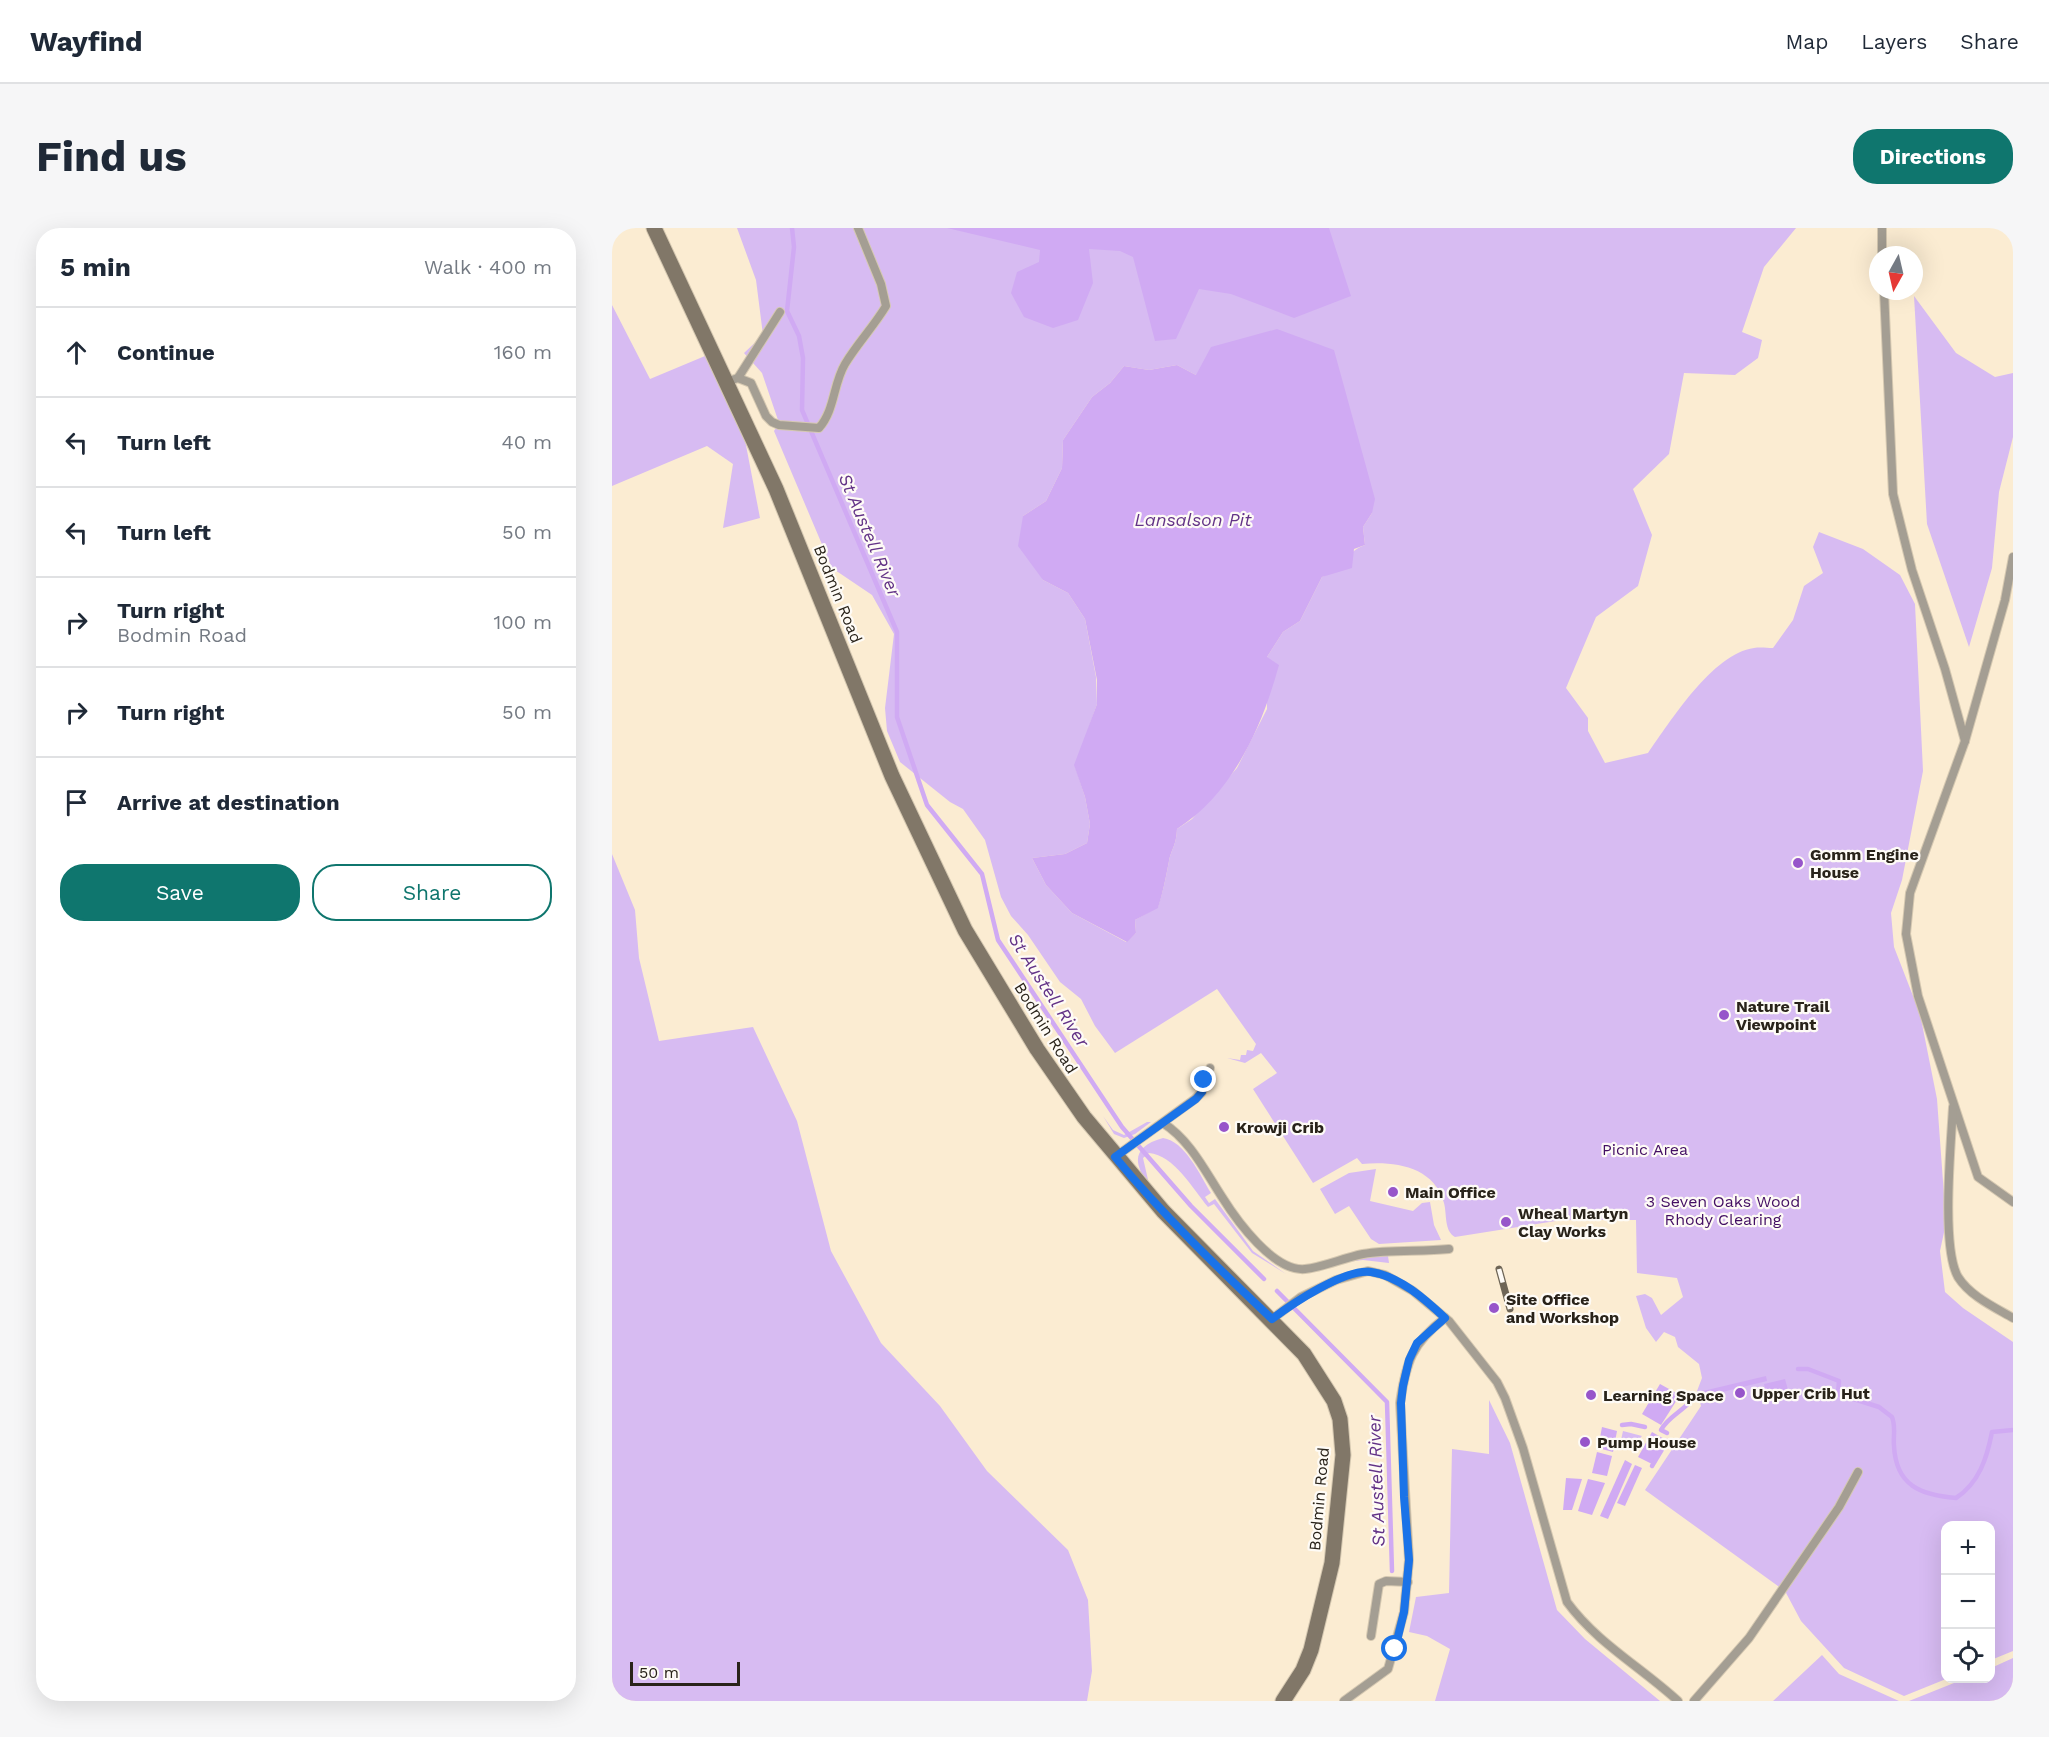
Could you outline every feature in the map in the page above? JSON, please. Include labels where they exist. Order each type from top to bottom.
[{"type":"main road","name":"Bodmin Road","points":[[654,228],[732,380],[892,776],[965,930],[1061,1085],[1186,1236],[1277,1315],[1327,1386],[1340,1419],[1343,1455],[1340,1501],[1322,1612],[1303,1670],[1283,1701]]},
{"type":"lane","points":[[780,312],[732,380],[751,383],[758,393],[766,416],[772,422],[779,425],[816,427],[826,420],[837,378],[846,362],[886,306],[881,284],[858,228]]},
{"type":"lane","points":[[1882,228],[1882,246]]},
{"type":"lane","points":[[1884,300],[1893,495],[1912,570],[1946,669],[1965,741]]},
{"type":"lane","points":[[2013,557],[2005,600],[1965,741],[1910,893],[1906,934],[1918,996],[1978,1177],[2013,1202]]},
{"type":"lane","points":[[1120,1154],[1202,1092],[1210,1068]]},
{"type":"lane","points":[[1953,1100],[1948,1235],[1958,1276],[1975,1295],[2013,1318]]},
{"type":"lane","points":[[1163,1122],[1189,1146],[1227,1205],[1255,1240],[1280,1263],[1292,1269],[1306,1269],[1364,1254],[1449,1249]]},
{"type":"lane","points":[[1277,1315],[1336,1280],[1368,1271],[1385,1275],[1413,1291],[1445,1318],[1497,1382],[1505,1398],[1523,1448],[1567,1602],[1581,1621],[1598,1637],[1678,1701]]},
{"type":"lane","points":[[1344,1701],[1388,1669],[1404,1612],[1408,1582],[1401,1403],[1403,1386],[1409,1360],[1417,1343],[1445,1318]]},
{"type":"lane","points":[[1694,1701],[1749,1638],[1839,1508],[1858,1472]]},
{"type":"lane","points":[[1371,1636],[1378,1584],[1386,1581],[1408,1582]]},
{"type":"green space","points":[[737,228],[1796,228],[1764,267],[1742,332],[1762,340],[1758,358],[1735,375],[1684,373],[1669,454],[1633,489],[1652,535],[1638,586],[1596,617],[1566,688],[1588,718],[1588,731],[1605,763],[1648,753],[1680,707],[1708,675],[1723,662],[1754,648],[1773,648],[1793,620],[1804,586],[1823,573],[1813,547],[1819,532],[1863,549],[1900,575],[1915,604],[1923,771],[1902,880],[1891,913],[1894,947],[1920,1014],[1937,1099],[1946,1223],[1940,1251],[1945,1292],[1963,1308],[2013,1342],[2013,1651],[1995,1658],[1995,1521],[1941,1521],[1941,1681],[1904,1696],[1844,1668],[1801,1621],[1785,1591],[1645,1490],[1701,1406],[1697,1391],[1702,1378],[1699,1364],[1678,1347],[1675,1337],[1664,1332],[1656,1342],[1646,1328],[1636,1296],[1645,1294],[1652,1298],[1661,1315],[1683,1297],[1677,1278],[1637,1273],[1636,1220],[1562,1220],[1455,1237],[1447,1227],[1444,1203],[1439,1191],[1431,1181],[1411,1168],[1387,1164],[1362,1164],[1357,1158],[1313,1183],[1253,1089],[1277,1073],[1261,1053],[1245,1063],[1227,1058],[1240,1060],[1241,1055],[1246,1055],[1247,1050],[1253,1051],[1256,1044],[1217,989],[1115,1053],[1095,1026],[1081,999],[1060,982],[1028,935],[1011,916],[1001,897],[985,840],[963,809],[950,802],[900,762],[887,731],[885,708],[894,634],[872,595],[832,568],[774,431],[779,423],[762,373],[744,353],[763,335],[756,280]],"holes":[[[1177,365],[1196,375],[1372,513],[1363,527],[1365,545],[1322,577],[1300,621],[1283,632],[1267,657],[1267,709],[1237,768],[1192,819],[1177,829],[1158,907],[1135,920],[1136,933],[1126,942],[1072,913],[1046,885],[1032,858],[1065,854],[1087,843],[1090,824],[1085,797],[1075,766],[1097,704],[1096,677],[1085,619],[1068,593],[1043,580],[1023,516],[1046,501],[1062,468],[1063,440],[1092,397],[1110,383],[1124,366],[1149,370]]]},
{"type":"green space","points":[[1914,300],[1917,300],[1956,353],[1995,377],[2013,373],[2013,437],[1999,492],[1992,568],[1969,647],[1927,524]]},
{"type":"green space","points":[[612,305],[650,379],[705,356],[744,435],[760,518],[723,528],[733,464],[707,446],[612,486]]},
{"type":"green space","points":[[612,854],[635,910],[639,958],[659,1041],[753,1027],[797,1121],[831,1251],[881,1343],[940,1406],[987,1471],[1068,1550],[1088,1600],[1092,1671],[1087,1701],[612,1701]]},
{"type":"green space","points":[[1103,1116],[1113,1130],[1124,1135],[1151,1122],[1135,1134],[1124,1138],[1114,1134]]},
{"type":"green space","points":[[1163,1138],[1178,1145],[1191,1160],[1211,1193],[1205,1197],[1209,1203],[1215,1199],[1253,1251],[1286,1274],[1252,1253],[1214,1204],[1208,1207],[1175,1166],[1158,1155],[1149,1153],[1143,1158],[1149,1184],[1140,1169],[1138,1156],[1146,1146]]},
{"type":"green space","points":[[1376,1169],[1370,1201],[1413,1211],[1422,1203],[1430,1202],[1434,1225],[1441,1240],[1379,1244],[1371,1239],[1349,1206],[1335,1214],[1320,1189],[1349,1173]]},
{"type":"green space","points":[[1388,1256],[1389,1263],[1363,1260],[1347,1262],[1349,1259]]},
{"type":"green space","points":[[1489,1400],[1510,1443],[1557,1610],[1585,1639],[1660,1701],[1435,1701],[1450,1649],[1427,1636],[1409,1632],[1416,1597],[1449,1593],[1452,1449],[1489,1454]]},
{"type":"green space","points":[[1623,1431],[1642,1436],[1632,1447],[1619,1449]]},
{"type":"green space","points":[[1822,1655],[1839,1674],[1899,1701],[1773,1701]]},
{"type":"green space","points":[[2013,1658],[2013,1701],[1909,1701],[1954,1683],[1995,1683],[1995,1666]]},
{"type":"water","points":[[947,228],[1329,228],[1351,296],[1294,318],[1231,294],[1199,289],[1176,339],[1155,341],[1133,257],[1120,251],[1089,249],[1093,283],[1078,320],[1053,328],[1024,317],[1011,293],[1017,272],[1039,262],[1040,250]]},
{"type":"water","name":"Lansalson Pit","points":[[1277,329],[1334,350],[1375,499],[1372,513],[1363,527],[1365,545],[1354,549],[1352,568],[1322,577],[1300,621],[1283,632],[1267,657],[1279,665],[1254,735],[1243,757],[1214,797],[1177,829],[1158,908],[1135,920],[1136,933],[1127,942],[1072,913],[1046,885],[1032,858],[1065,854],[1087,843],[1090,824],[1085,797],[1074,765],[1097,704],[1097,680],[1085,619],[1068,593],[1043,580],[1018,546],[1023,516],[1046,501],[1062,468],[1063,440],[1092,397],[1110,383],[1124,366],[1149,370],[1177,365],[1196,375],[1211,347]]},
{"type":"water","points":[[1766,1376],[1767,1381],[1706,1396],[1703,1391]]},
{"type":"water","points":[[1785,1379],[1788,1390],[1767,1396],[1764,1384]]},
{"type":"water","points":[[1660,1384],[1680,1395],[1661,1425],[1642,1414]]},
{"type":"water","points":[[1602,1427],[1617,1431],[1613,1452],[1598,1448]]},
{"type":"water","points":[[1652,1432],[1666,1440],[1652,1464],[1638,1457]]},
{"type":"water","points":[[1597,1452],[1612,1456],[1607,1476],[1592,1473]]},
{"type":"water","points":[[1625,1460],[1632,1464],[1608,1519],[1600,1516]]},
{"type":"water","points":[[1635,1465],[1642,1468],[1625,1506],[1617,1503]]},
{"type":"water","points":[[1566,1478],[1582,1479],[1572,1510],[1563,1510]]},
{"type":"water","points":[[1588,1479],[1605,1483],[1592,1515],[1578,1511]]},
{"type":"waterway","name":"St Austell River","points":[[792,228],[794,247],[787,311],[799,336],[803,358],[802,410],[897,632],[897,717],[927,805],[982,874],[998,940],[1122,1127],[1191,1206],[1264,1279]]},
{"type":"waterway","name":"St Austell River","points":[[1277,1291],[1387,1402],[1392,1571]]},
{"type":"waterway","points":[[1798,1369],[1808,1369],[1839,1381],[1838,1394],[1879,1407],[1892,1417],[1896,1460],[1900,1471],[1913,1486],[1932,1494],[1956,1498],[1964,1492],[1981,1469],[1992,1432],[2013,1430]]},
{"type":"waterway","points":[[1667,1433],[1661,1430],[1670,1418],[1691,1401]]},
{"type":"waterway","points":[[1622,1425],[1645,1427]]},
{"type":"waterway","points":[[1652,1466],[1667,1441]]},
{"type":"railway","points":[[1499,1269],[1510,1309]]},
{"type":"place","name":"Gomm Engine House","points":[[1798,863]]},
{"type":"place","name":"Nature Trail Viewpoint","points":[[1724,1015]]},
{"type":"place","name":"Krowji Crib","points":[[1224,1127]]},
{"type":"place","name":"Main Office","points":[[1393,1192]]},
{"type":"place","name":"Wheal Martyn Clay Works","points":[[1506,1222]]},
{"type":"place","name":"Site Office and Workshop","points":[[1494,1308]]},
{"type":"place","name":"Upper Crib Hut","points":[[1740,1393]]},
{"type":"place","name":"Learning Space","points":[[1591,1395]]},
{"type":"place","name":"Pump House","points":[[1585,1442]]},
{"type":"route","points":[[1204,1080],[1202,1092],[1196,1099],[1115,1157],[1137,1184],[1194,1244],[1272,1319],[1301,1297],[1336,1280],[1368,1271],[1385,1275],[1413,1291],[1445,1318],[1417,1343],[1409,1360],[1403,1386],[1401,1403],[1404,1439],[1404,1497],[1409,1560],[1404,1612],[1395,1649]]},
{"type":"park label","name":"Picnic Area","points":[[1645,1149]]},
{"type":"park label","name":"3 Seven Oaks Wood Rhody Clearing","points":[[1723,1210]]}]
